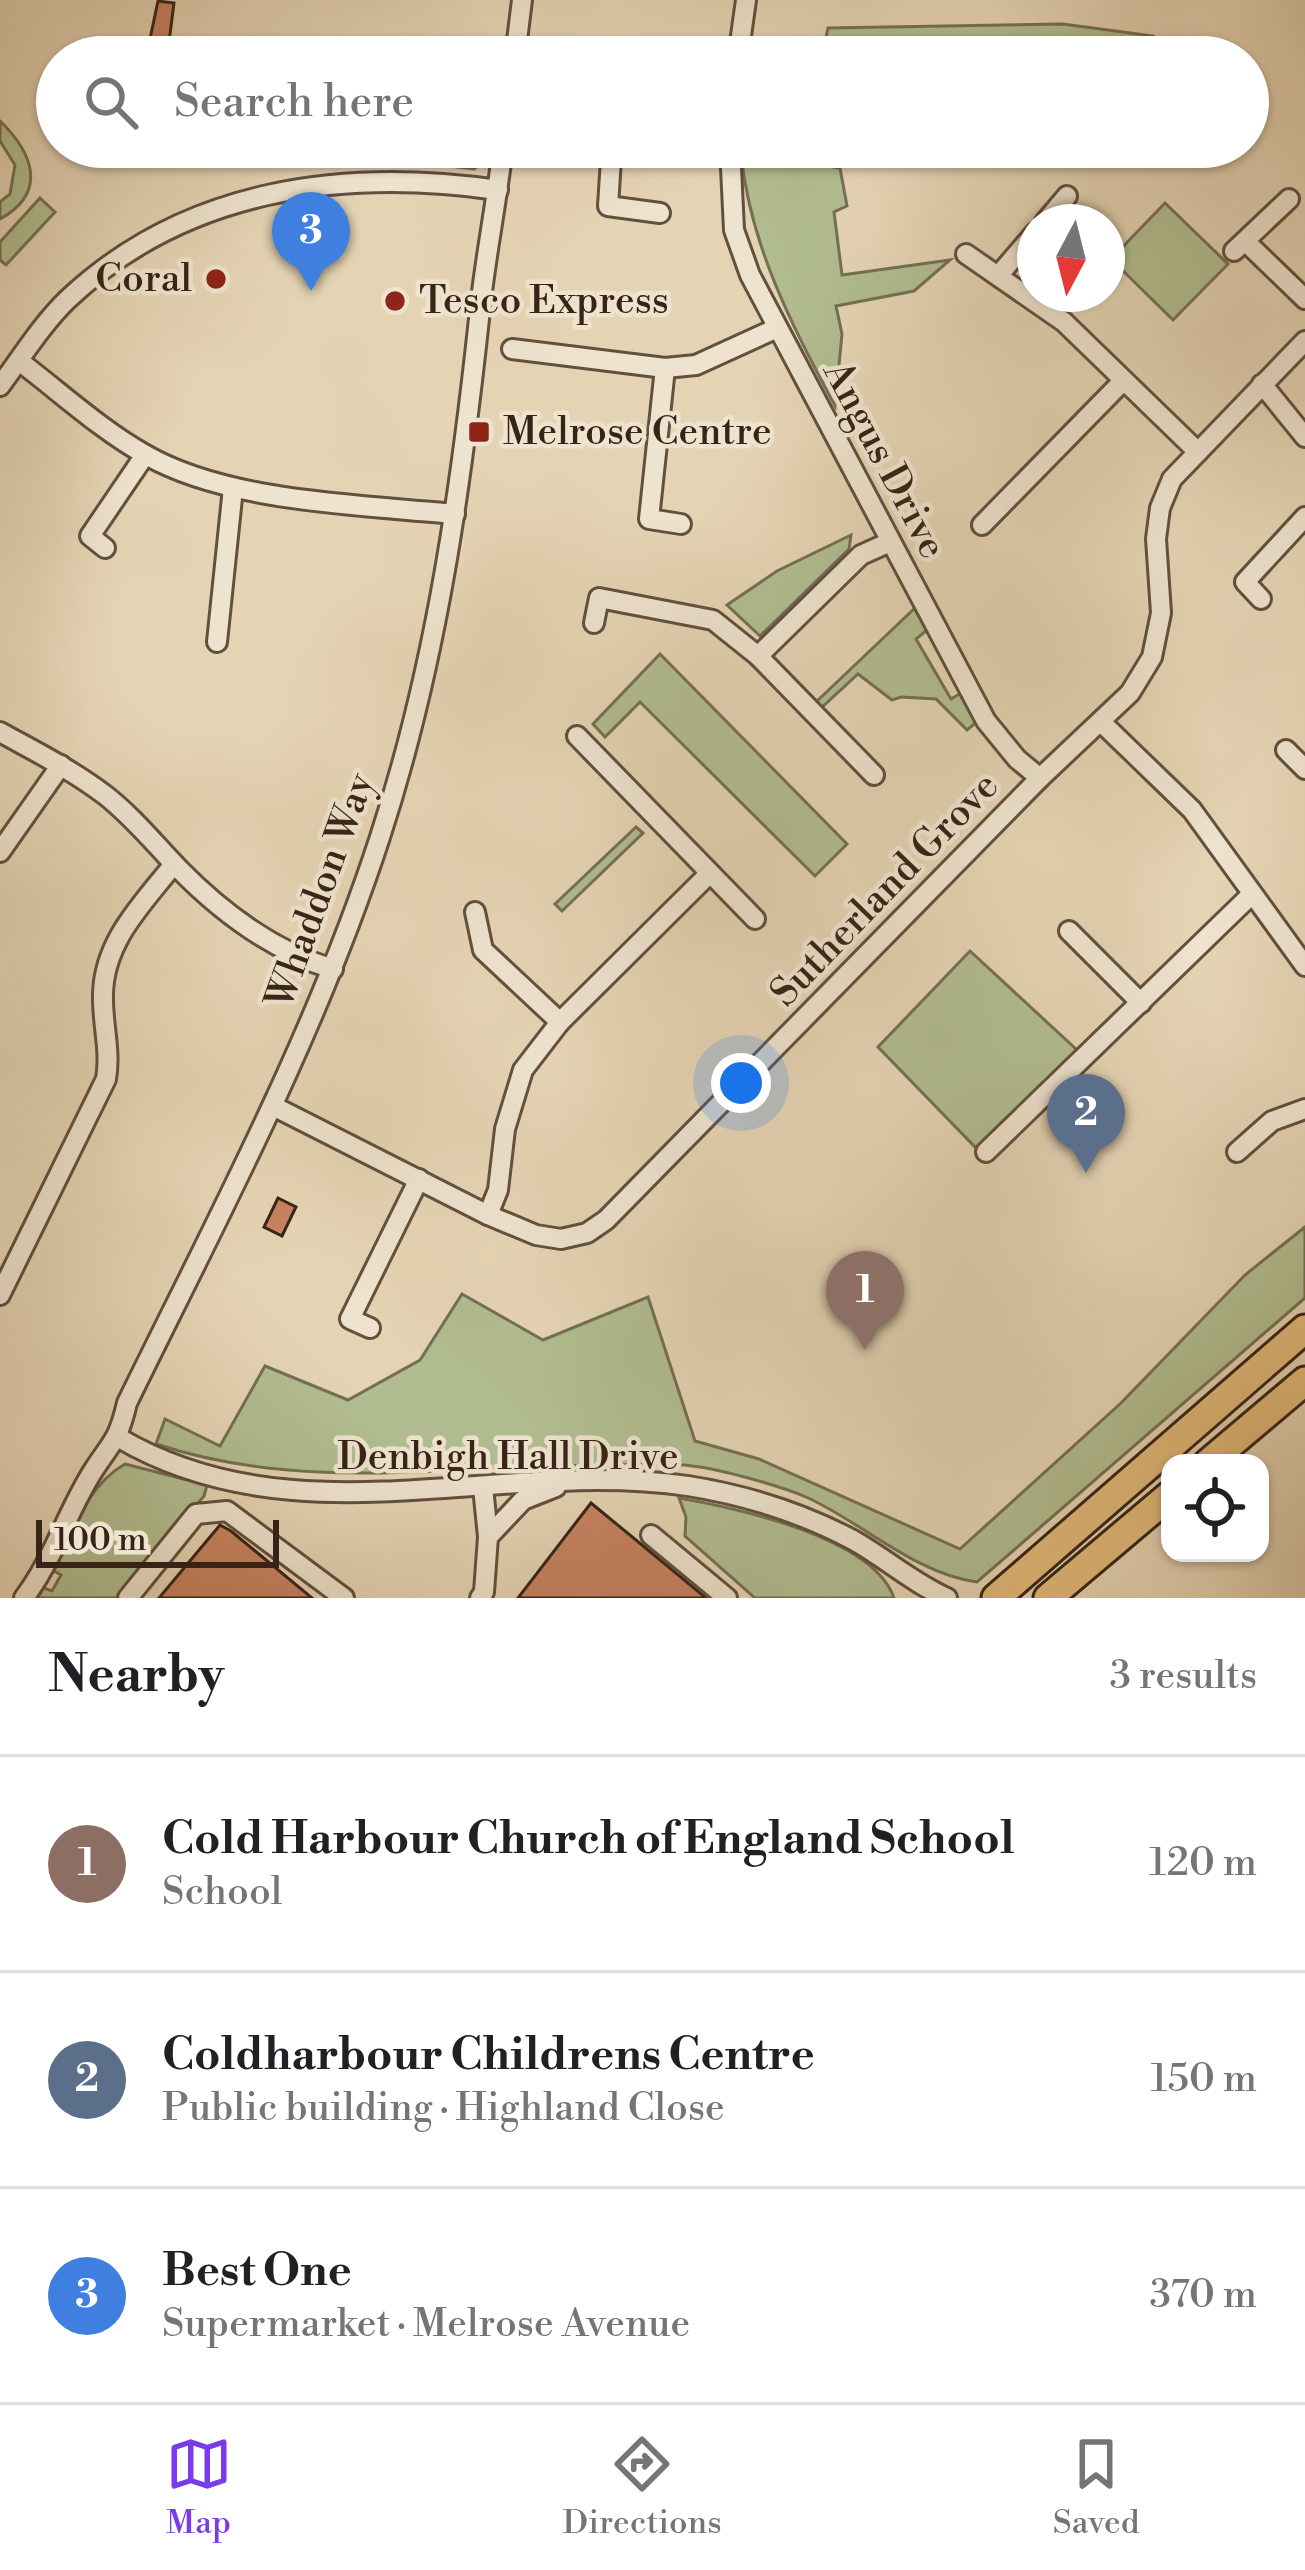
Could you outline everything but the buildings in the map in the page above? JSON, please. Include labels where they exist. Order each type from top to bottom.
[{"type":"highway","points":[[996,1598],[1305,1328]]},
{"type":"highway","points":[[1219,1454],[1305,1381]]},
{"type":"highway","points":[[1048,1598],[1161,1503]]},
{"type":"street","points":[[518,36],[522,0]]},
{"type":"street","points":[[741,36],[746,0]]},
{"type":"street","name":"Whaddon Way","points":[[24,1598],[55,1553],[93,1472],[119,1438],[127,1403],[273,1106],[333,969],[403,758],[436,625],[501,168]]},
{"type":"street","points":[[610,168],[608,206],[660,213]]},
{"type":"street","name":"Angus Drive","points":[[728,168],[734,230],[775,328],[986,722],[1040,778]]},
{"type":"street","points":[[0,386],[67,301],[113,264],[160,235],[266,193],[374,180],[498,190]]},
{"type":"street","points":[[1060,204],[1067,196]]},
{"type":"street","points":[[1289,199],[1240,246],[1305,299]]},
{"type":"street","points":[[965,254],[1064,322],[1198,452]]},
{"type":"street","points":[[998,276],[1017,254]]},
{"type":"street","points":[[512,349],[665,368],[696,364],[775,328]]},
{"type":"street","name":"Sutherland Grove","points":[[273,1106],[536,1235],[561,1239],[587,1233],[606,1220],[1040,778],[1130,693],[1152,657],[1161,613],[1156,539],[1160,508],[1172,479],[1305,340]]},
{"type":"street","points":[[19,361],[145,454],[188,475],[233,488],[455,514]]},
{"type":"street","points":[[665,368],[650,519],[681,524]]},
{"type":"street","points":[[995,521],[1123,381]]},
{"type":"street","points":[[1262,384],[1305,437]]},
{"type":"street","points":[[105,548],[90,536],[145,454]]},
{"type":"street","points":[[217,642],[233,488]]},
{"type":"street","points":[[1261,598],[1245,582],[1305,517]]},
{"type":"street","points":[[758,656],[861,555],[890,542]]},
{"type":"street","points":[[594,622],[599,598],[713,620],[758,656],[874,775]]},
{"type":"street","points":[[1101,722],[1192,810],[1305,966]]},
{"type":"street","points":[[0,732],[106,796],[208,898],[265,940],[298,958],[333,969]]},
{"type":"street","points":[[577,736],[755,919]]},
{"type":"street","points":[[1286,751],[1305,769]]},
{"type":"street","points":[[0,852],[61,765]]},
{"type":"street","points":[[0,1295],[106,1079],[110,1055],[103,995],[108,962],[120,933],[174,864]]},
{"type":"street","points":[[488,1215],[498,1190],[505,1129],[523,1070],[560,1022],[709,874]]},
{"type":"street","points":[[986,1152],[1252,894]]},
{"type":"street","points":[[475,912],[483,950],[560,1022]]},
{"type":"street","points":[[1070,931],[1141,1003]]},
{"type":"street","points":[[1237,1152],[1271,1121],[1305,1109]]},
{"type":"street","points":[[370,1328],[350,1319],[419,1179]]},
{"type":"street","name":"Denbigh Hall Drive","points":[[119,1438],[188,1468],[286,1489],[416,1493],[572,1481],[670,1485],[748,1499],[801,1516],[946,1598]]},
{"type":"street","points":[[488,1537],[523,1500],[572,1481]]},
{"type":"street","points":[[479,1598],[484,1592],[488,1537],[483,1487]]},
{"type":"street","points":[[128,1598],[196,1514],[227,1511],[344,1598]]},
{"type":"street","points":[[651,1534],[727,1598]]},
{"type":"street","points":[[890,1564],[910,1598]]},
{"type":"green space","points":[[1063,24],[1153,36],[826,36],[828,28]]},
{"type":"green space","points":[[0,121],[27,159],[30,184],[25,197],[0,219],[0,202],[10,194],[15,165],[0,141]]},
{"type":"green space","points":[[743,168],[840,168],[847,206],[834,212],[842,275],[950,260],[914,291],[836,306],[842,334],[835,406],[763,253]]},
{"type":"green space","points":[[40,198],[55,212],[6,265],[0,260],[0,242]]},
{"type":"green space","points":[[1165,203],[1228,264],[1173,320],[1125,273],[1125,244]]},
{"type":"green space","points":[[851,535],[849,549],[760,636],[727,605],[777,571]]},
{"type":"green space","points":[[916,607],[927,630],[916,639],[951,699],[961,693],[978,721],[967,730],[936,699],[892,700],[858,674],[821,708],[816,702]]},
{"type":"green space","points":[[660,654],[847,844],[815,876],[640,702],[605,737],[593,724]]},
{"type":"green space","points":[[636,827],[643,833],[562,911],[555,904]]},
{"type":"green space","points":[[970,951],[1077,1050],[977,1149],[878,1047]]},
{"type":"green space","points":[[1305,1227],[1305,1298],[977,1582],[932,1569],[806,1497],[704,1468],[650,1464],[325,1472],[213,1459],[156,1444],[165,1419],[220,1446],[265,1366],[348,1400],[420,1360],[462,1294],[543,1340],[648,1297],[695,1441],[759,1459],[960,1549],[1121,1403],[1245,1275]]},
{"type":"green space","points":[[125,1464],[207,1485],[204,1496],[117,1598],[37,1598],[44,1588],[52,1591],[61,1575],[52,1570],[90,1497]]},
{"type":"green space","points":[[679,1498],[767,1518],[832,1542],[860,1558],[881,1577],[894,1598],[755,1598],[685,1536],[686,1517]]},
{"type":"place","name":"Coral","points":[[216,279]]},
{"type":"place","name":"Best One","points":[[311,291]]},
{"type":"place","name":"Tesco Express","points":[[395,301]]},
{"type":"place","name":"Melrose Centre","points":[[479,432]]},
{"type":"place","name":"Coldharbour Childrens Centre","points":[[1086,1173]]},
{"type":"place","name":"Cold Harbour Church of England School","points":[[865,1350]]}]
